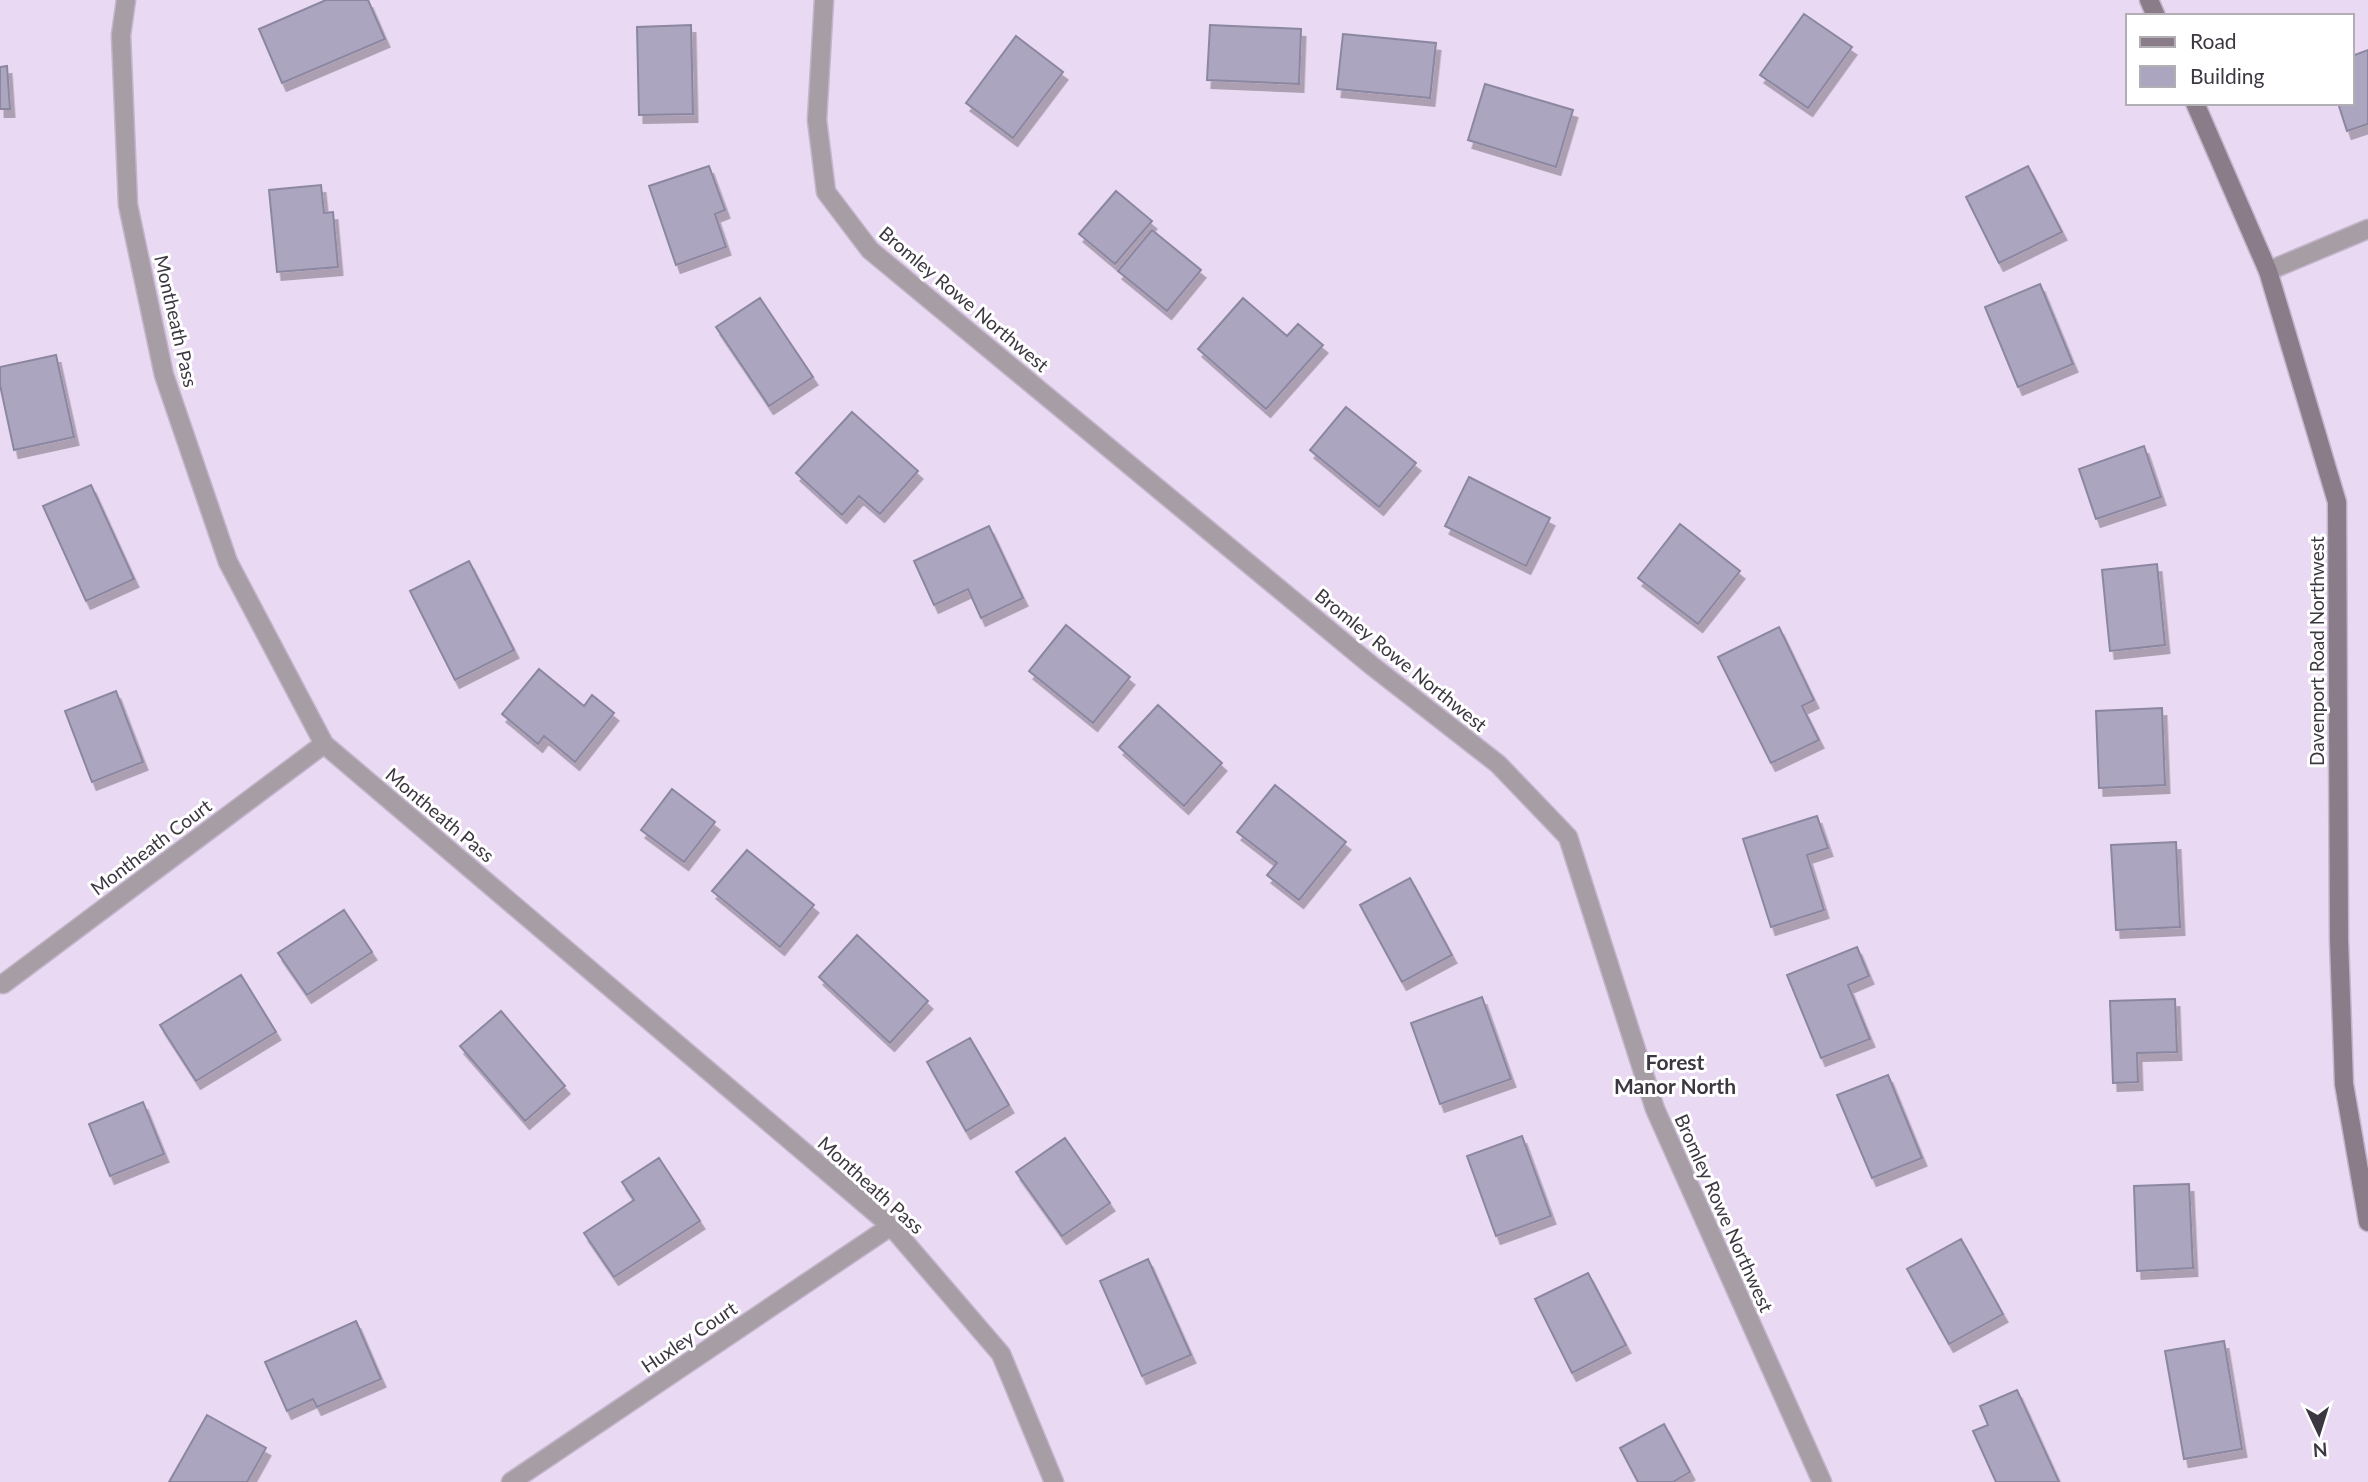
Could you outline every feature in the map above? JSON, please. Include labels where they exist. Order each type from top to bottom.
[{"type":"street","name":"Montheath Pass","points":[[127,0],[121,35],[128,205],[164,374],[228,562],[324,744],[891,1226],[1001,1354],[1054,1482]]},
{"type":"street","name":"Bromley Rowe Northwest","points":[[824,0],[817,120],[826,192],[870,250],[1371,665],[1498,764],[1567,837],[1654,1109],[1822,1482]]},
{"type":"street","name":"Davenport Road Northwest","points":[[2196,105],[2268,271],[2337,502],[2339,940],[2344,1084],[2368,1222]]},
{"type":"street","points":[[2268,271],[2368,229]]},
{"type":"street","name":"Montheath Court","points":[[4,984],[324,744]]},
{"type":"street","name":"Huxley Court","points":[[511,1482],[891,1226]]},
{"type":"building","points":[[326,0],[368,0],[385,39],[282,83],[259,29]]},
{"type":"building","points":[[1804,14],[1852,47],[1808,108],[1760,75]]},
{"type":"building","points":[[691,25],[693,114],[639,115],[637,27]]},
{"type":"building","points":[[1210,25],[1301,29],[1299,84],[1207,80]]},
{"type":"building","points":[[1343,34],[1436,43],[1430,98],[1337,89]]},
{"type":"building","points":[[1016,36],[1063,72],[1013,138],[966,103]]},
{"type":"building","points":[[2368,50],[2368,124],[2347,131],[2339,105],[2354,105],[2354,55]]},
{"type":"building","points":[[7,66],[10,109],[0,109],[0,67]]},
{"type":"building","points":[[1485,84],[1573,110],[1556,167],[1468,140]]},
{"type":"building","points":[[709,166],[725,210],[715,214],[726,247],[676,265],[649,186]]},
{"type":"building","points":[[2028,166],[2062,232],[1999,263],[1966,197]]},
{"type":"building","points":[[321,185],[324,213],[333,212],[338,267],[277,272],[269,190]]},
{"type":"building","points":[[1116,191],[1152,221],[1115,264],[1079,234]]},
{"type":"building","points":[[1152,230],[1201,270],[1167,311],[1118,271]]},
{"type":"building","points":[[2040,284],[2073,364],[2018,387],[1985,307]]},
{"type":"building","points":[[760,298],[813,377],[769,406],[716,327]]},
{"type":"building","points":[[1243,298],[1287,336],[1298,324],[1323,345],[1266,409],[1198,349]]},
{"type":"building","points":[[56,355],[74,437],[14,450],[0,385],[0,367]]},
{"type":"building","points":[[1346,407],[1416,463],[1379,507],[1310,450]]},
{"type":"building","points":[[852,412],[918,471],[880,514],[859,496],[842,515],[796,473]]},
{"type":"building","points":[[2144,446],[2161,497],[2096,519],[2079,469]]},
{"type":"building","points":[[1469,477],[1550,518],[1526,566],[1445,526]]},
{"type":"building","points":[[91,485],[134,579],[86,601],[43,506]]},
{"type":"building","points":[[1680,524],[1740,571],[1698,624],[1638,578]]},
{"type":"building","points":[[989,526],[1023,598],[981,618],[968,589],[934,605],[914,561]]},
{"type":"building","points":[[469,561],[514,650],[455,680],[410,591]]},
{"type":"building","points":[[2157,564],[2165,645],[2110,651],[2102,570]]},
{"type":"building","points":[[1066,625],[1130,677],[1093,723],[1029,671]]},
{"type":"building","points":[[1779,627],[1814,700],[1802,706],[1819,740],[1771,763],[1718,657]]},
{"type":"building","points":[[539,669],[584,706],[592,695],[614,713],[575,762],[544,736],[538,744],[502,714]]},
{"type":"building","points":[[116,691],[143,762],[92,782],[65,711]]},
{"type":"building","points":[[1158,705],[1222,763],[1184,806],[1119,747]]},
{"type":"building","points":[[2162,708],[2165,785],[2099,788],[2096,711]]},
{"type":"building","points":[[1275,785],[1346,842],[1299,900],[1267,875],[1277,863],[1237,832]]},
{"type":"building","points":[[672,789],[715,822],[684,862],[641,830]]},
{"type":"building","points":[[1817,816],[1828,848],[1807,855],[1824,910],[1771,927],[1743,839]]},
{"type":"building","points":[[2176,842],[2180,927],[2116,930],[2111,845]]},
{"type":"building","points":[[747,850],[814,905],[780,947],[712,891]]},
{"type":"building","points":[[1410,878],[1452,955],[1402,982],[1360,905]]},
{"type":"building","points":[[344,910],[372,952],[307,995],[278,953]]},
{"type":"building","points":[[857,935],[928,1001],[890,1043],[819,977]]},
{"type":"building","points":[[1857,947],[1869,976],[1848,985],[1870,1039],[1821,1058],[1787,975]]},
{"type":"building","points":[[241,975],[276,1032],[196,1081],[160,1025]]},
{"type":"building","points":[[1482,997],[1511,1079],[1440,1104],[1411,1023]]},
{"type":"building","points":[[2175,999],[2177,1052],[2137,1053],[2138,1082],[2113,1083],[2110,1001]]},
{"type":"building","points":[[501,1011],[565,1086],[525,1121],[460,1046]]},
{"type":"building","points":[[970,1038],[1009,1105],[966,1131],[927,1062]]},
{"type":"building","points":[[1888,1075],[1922,1158],[1872,1178],[1837,1095]]},
{"type":"building","points":[[143,1102],[164,1154],[110,1176],[89,1124]]},
{"type":"building","points":[[1522,1136],[1551,1216],[1496,1236],[1467,1156]]},
{"type":"building","points":[[1065,1138],[1110,1203],[1062,1236],[1016,1172]]},
{"type":"building","points":[[659,1158],[700,1221],[614,1277],[584,1233],[634,1200],[622,1182]]},
{"type":"building","points":[[2189,1184],[2193,1268],[2137,1271],[2134,1186]]},
{"type":"building","points":[[1961,1239],[2003,1314],[1949,1344],[1907,1269]]},
{"type":"building","points":[[1148,1259],[1191,1355],[1142,1376],[1100,1281]]},
{"type":"building","points":[[1588,1273],[1626,1345],[1572,1373],[1535,1299]]},
{"type":"building","points":[[356,1321],[381,1379],[317,1407],[313,1399],[287,1411],[265,1362]]},
{"type":"building","points":[[2224,1341],[2242,1449],[2184,1459],[2165,1351]]},
{"type":"building","points":[[2017,1390],[2059,1482],[1996,1482],[1973,1431],[1988,1425],[1980,1406]]},
{"type":"building","points":[[207,1415],[266,1448],[247,1482],[169,1482]]},
{"type":"building","points":[[1664,1424],[1690,1472],[1673,1482],[1638,1482],[1620,1448]]},
{"type":"district","name":"Forest Manor North","points":[[1675,1075]]}]
